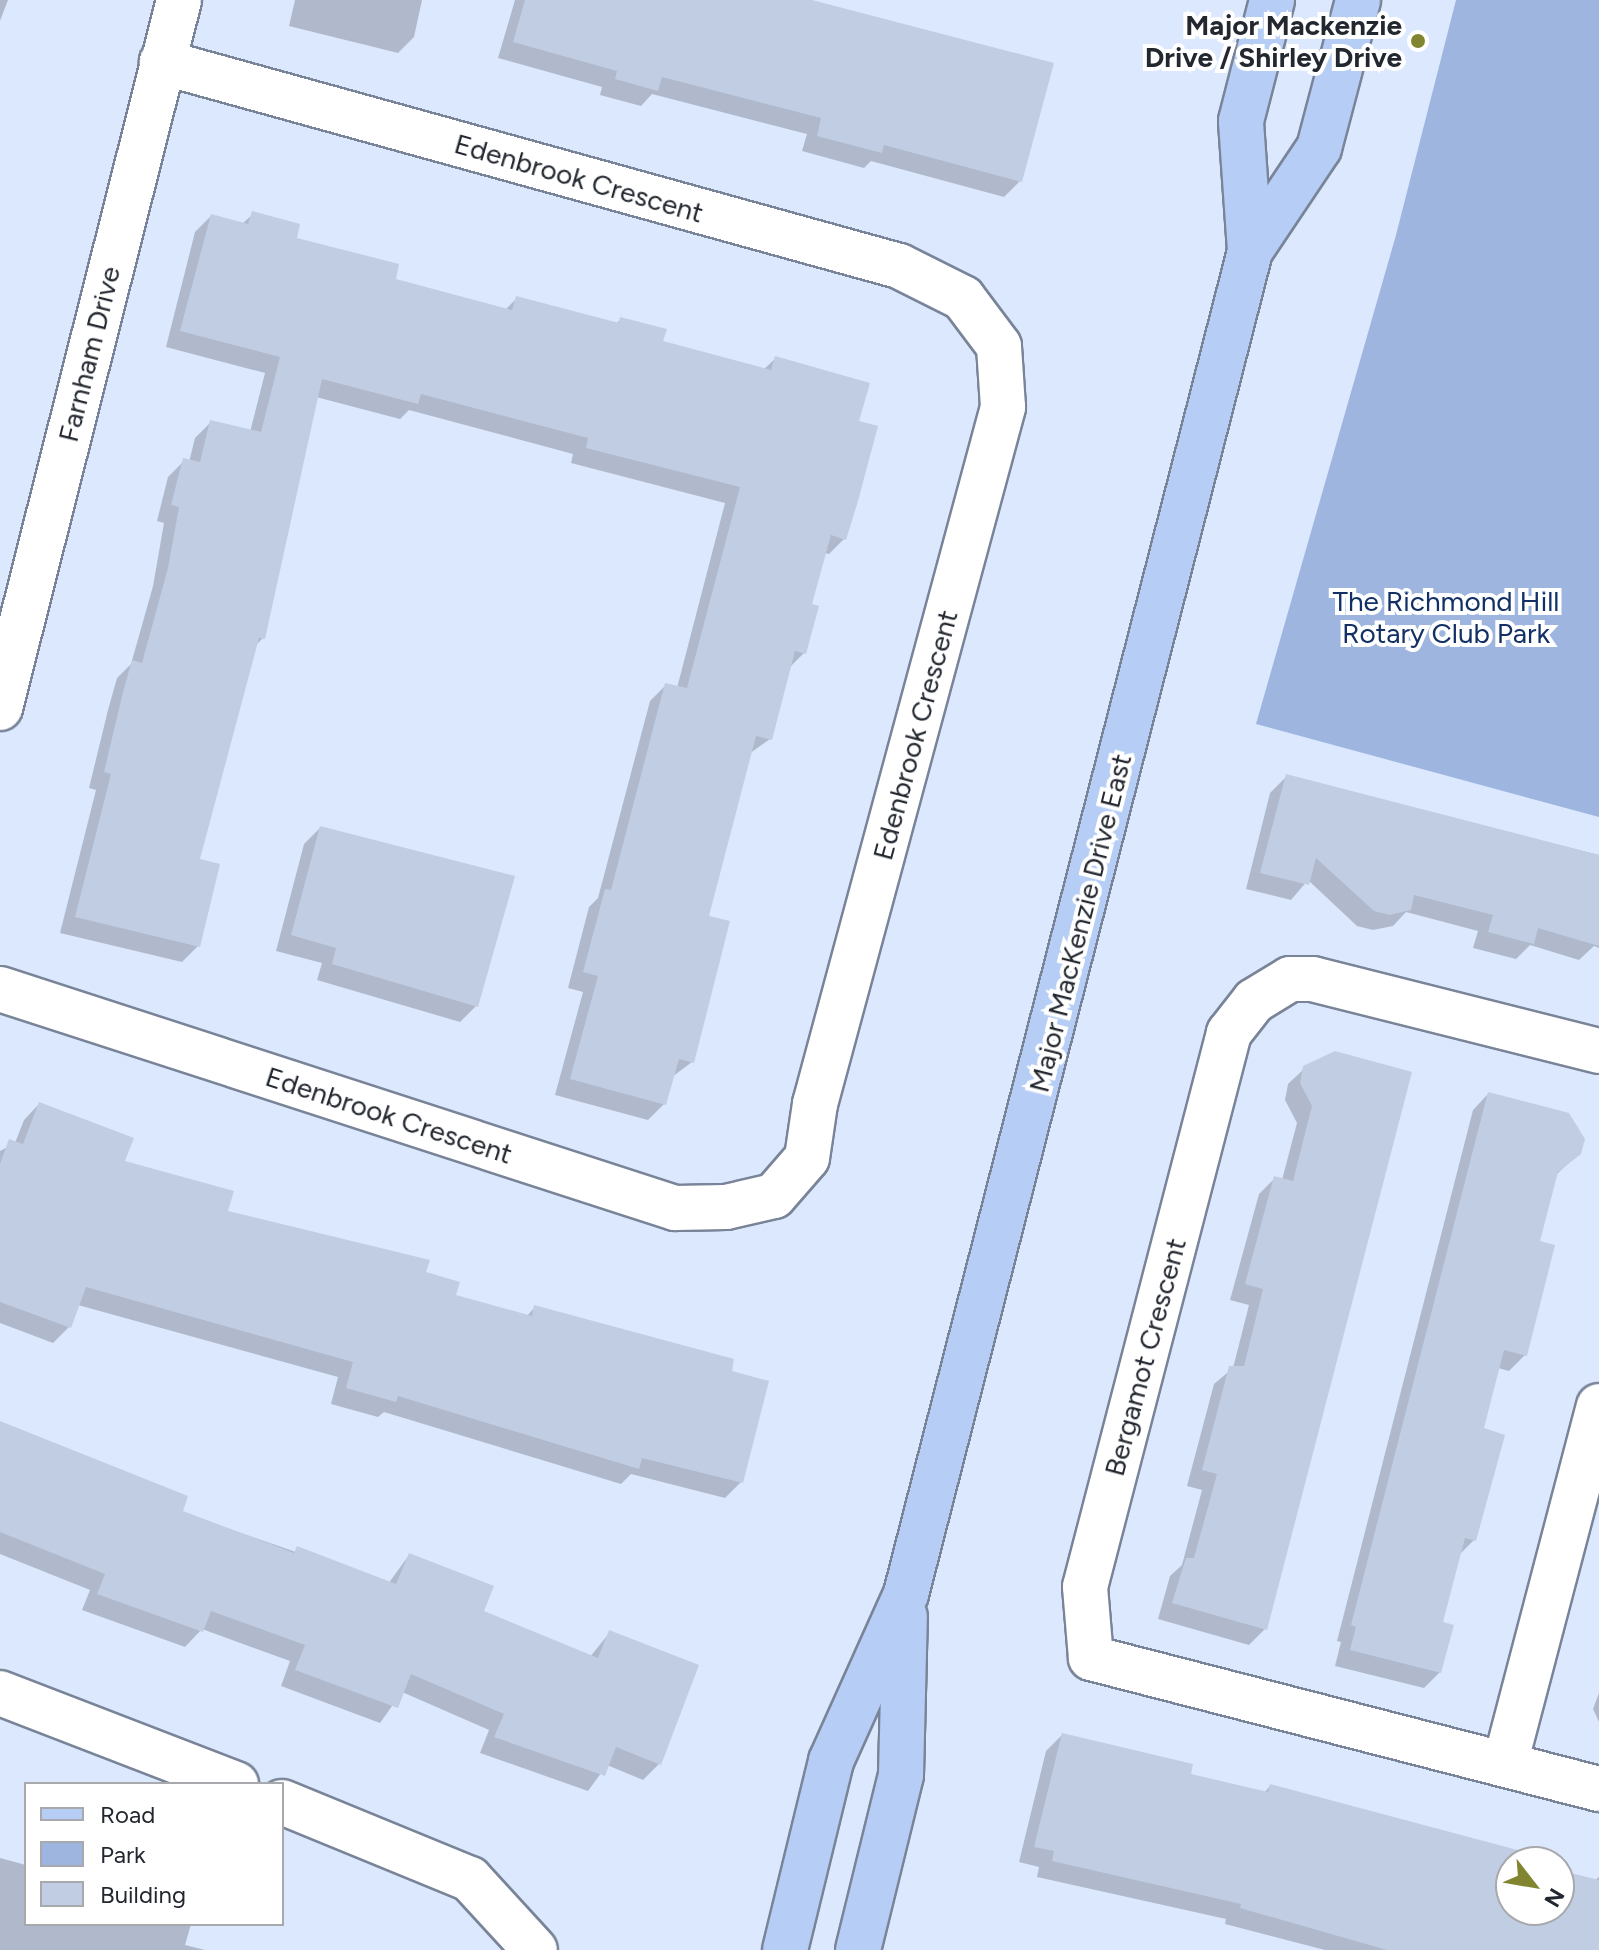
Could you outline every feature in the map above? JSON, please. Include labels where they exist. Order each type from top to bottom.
[{"type":"main road","name":"Major MacKenzie Drive East","points":[[785,1950],[831,1761],[906,1594],[1250,251],[1241,121],[1272,0]]},
{"type":"main road","name":"Major MacKenzie Drive East","points":[[1250,251],[1319,148],[1358,0]]},
{"type":"main road","name":"Major MacKenzie Drive East","points":[[858,1950],[901,1775],[906,1594]]},
{"type":"street","name":"Farnham Drive","points":[[0,708],[179,0]]},
{"type":"street","name":"Edenbrook Crescent","points":[[0,989],[675,1208],[726,1207],[774,1196],[807,1158],[815,1104],[1003,407],[999,346],[963,298],[899,266],[162,62]]},
{"type":"street","name":"Bergamot Crescent","points":[[1599,1051],[1313,979],[1290,979],[1254,1001],[1229,1033],[1085,1587],[1091,1658],[1599,1789]]},
{"type":"street","points":[[1505,1764],[1599,1406]]},
{"type":"street","points":[[0,1693],[231,1782]]},
{"type":"street","points":[[284,1803],[470,1879],[535,1950]]},
{"type":"green space","name":"The Richmond Hill Rotary Club Park","points":[[1456,0],[1599,0],[1599,817],[1256,724],[1396,235]]},
{"type":"building","points":[[525,0],[812,0],[1054,63],[1022,182],[884,145],[882,153],[817,136],[821,118],[662,77],[658,91],[615,79],[617,71],[513,42]]},
{"type":"building","points":[[252,211],[300,224],[297,238],[399,264],[396,279],[512,310],[516,296],[619,323],[620,317],[667,329],[663,341],[771,370],[775,356],[870,383],[859,421],[878,426],[858,501],[846,540],[831,535],[812,604],[819,606],[806,654],[795,651],[772,740],[756,736],[709,916],[730,921],[694,1063],[679,1059],[666,1105],[570,1079],[598,976],[583,972],[605,889],[611,890],[665,683],[687,688],[740,487],[586,448],[588,438],[421,394],[418,404],[322,379],[265,639],[259,638],[200,859],[220,864],[200,947],[75,917],[111,774],[104,772],[123,692],[132,660],[142,663],[168,568],[179,507],[171,505],[183,458],[200,462],[210,420],[261,432],[280,357],[180,331],[211,214],[248,224]]},
{"type":"building","points":[[1286,774],[1599,855],[1599,946],[1538,928],[1534,944],[1488,932],[1493,915],[1414,895],[1411,910],[1390,915],[1374,911],[1316,858],[1309,885],[1260,873]]},
{"type":"building","points":[[320,826],[515,876],[478,1007],[332,964],[336,948],[291,935]]},
{"type":"building","points":[[1335,1051],[1412,1072],[1267,1630],[1172,1603],[1186,1558],[1194,1558],[1217,1474],[1202,1470],[1229,1366],[1244,1366],[1263,1289],[1245,1284],[1274,1176],[1293,1181],[1312,1106],[1300,1083],[1303,1066]]},
{"type":"building","points":[[1488,1092],[1569,1113],[1585,1139],[1581,1154],[1558,1172],[1540,1241],[1555,1245],[1527,1356],[1504,1350],[1484,1428],[1505,1435],[1476,1541],[1465,1538],[1443,1622],[1454,1625],[1441,1673],[1350,1650],[1356,1627],[1351,1625]]},
{"type":"building","points":[[39,1102],[134,1138],[125,1161],[234,1191],[228,1211],[430,1260],[426,1272],[460,1282],[456,1295],[532,1316],[534,1305],[734,1359],[732,1371],[769,1381],[743,1483],[642,1458],[639,1469],[398,1396],[396,1402],[346,1388],[353,1362],[86,1287],[71,1328],[0,1302],[0,1164],[9,1139],[23,1144]]},
{"type":"building","points":[[0,1421],[188,1496],[183,1511],[294,1553],[297,1546],[396,1584],[409,1553],[494,1586],[484,1611],[598,1658],[609,1630],[699,1665],[661,1765],[616,1747],[605,1776],[494,1737],[504,1714],[411,1674],[398,1708],[295,1670],[305,1645],[211,1611],[203,1632],[97,1594],[105,1574],[0,1532]]},
{"type":"building","points":[[1062,1733],[1193,1764],[1191,1774],[1268,1792],[1270,1784],[1502,1846],[1495,1846],[1495,1926],[1575,1926],[1575,1874],[1599,1880],[1599,1950],[1387,1950],[1240,1908],[1241,1904],[1052,1861],[1054,1851],[1034,1847]]},
{"type":"place","name":"Major Mackenzie Drive / Shirley Drive","points":[[1418,41]]}]
